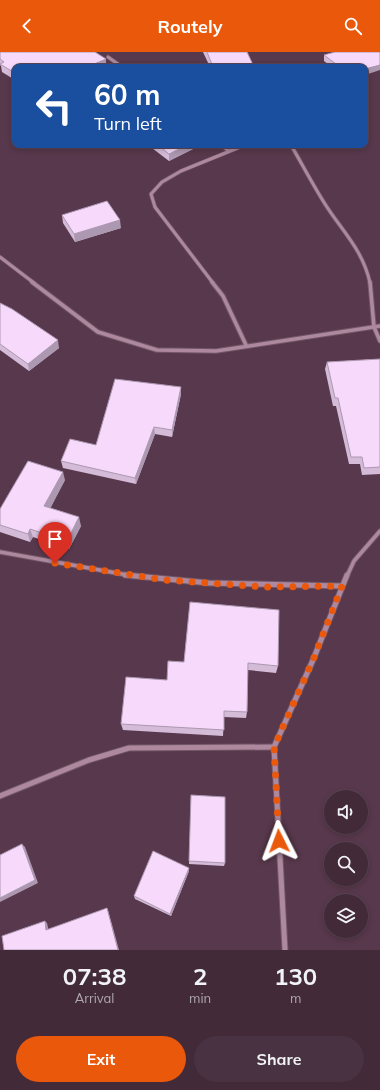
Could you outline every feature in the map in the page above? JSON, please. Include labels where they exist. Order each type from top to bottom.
[{"type":"street","points":[[108,57],[118,64]]},
{"type":"street","points":[[225,148],[229,151]]},
{"type":"street","points":[[237,148],[181,171],[162,182],[151,194],[154,207],[223,296],[246,345]]},
{"type":"street","points":[[293,148],[325,204],[357,247],[368,271],[372,290],[374,327],[380,341]]},
{"type":"street","points":[[0,257],[98,332],[157,350],[216,352],[246,345],[380,326]]},
{"type":"street","points":[[285,950],[274,747],[313,660],[342,586],[354,561],[380,531]]},
{"type":"street","points":[[0,552],[69,566],[165,580],[264,587],[342,586]]},
{"type":"street","points":[[0,796],[89,760],[129,748],[274,747]]},
{"type":"building","points":[[0,52],[95,52],[106,59],[94,64],[12,64],[12,71],[0,64],[4,62],[0,59]]},
{"type":"building","points":[[207,52],[247,52],[253,64],[212,64]]},
{"type":"building","points":[[335,52],[380,52],[380,65],[368,68],[368,64],[336,64],[324,55]]},
{"type":"building","points":[[162,148],[181,148],[169,154]]},
{"type":"building","points":[[107,201],[120,220],[74,234],[62,215]]},
{"type":"building","points":[[0,303],[12,309],[58,340],[28,364],[0,344]]},
{"type":"building","points":[[380,359],[380,467],[364,468],[362,457],[351,457],[338,398],[335,398],[327,362]]},
{"type":"building","points":[[115,379],[181,387],[172,430],[154,427],[135,478],[61,461],[70,439],[96,445]]},
{"type":"building","points":[[28,461],[63,472],[44,506],[79,517],[67,541],[30,529],[28,534],[0,525],[0,509]]},
{"type":"building","points":[[190,602],[279,610],[278,666],[248,663],[247,712],[224,711],[224,730],[121,724],[126,677],[167,680],[168,661],[184,662]]},
{"type":"building","points":[[191,795],[225,797],[225,863],[189,861]]},
{"type":"building","points":[[22,844],[35,880],[0,898],[0,855]]},
{"type":"building","points":[[153,851],[189,868],[170,914],[134,896]]},
{"type":"building","points":[[107,908],[118,950],[4,950],[2,936],[45,921],[46,930]]},
{"type":"route","points":[[55,563],[165,580],[264,587],[342,586],[313,660],[274,747],[279,841]]}]
